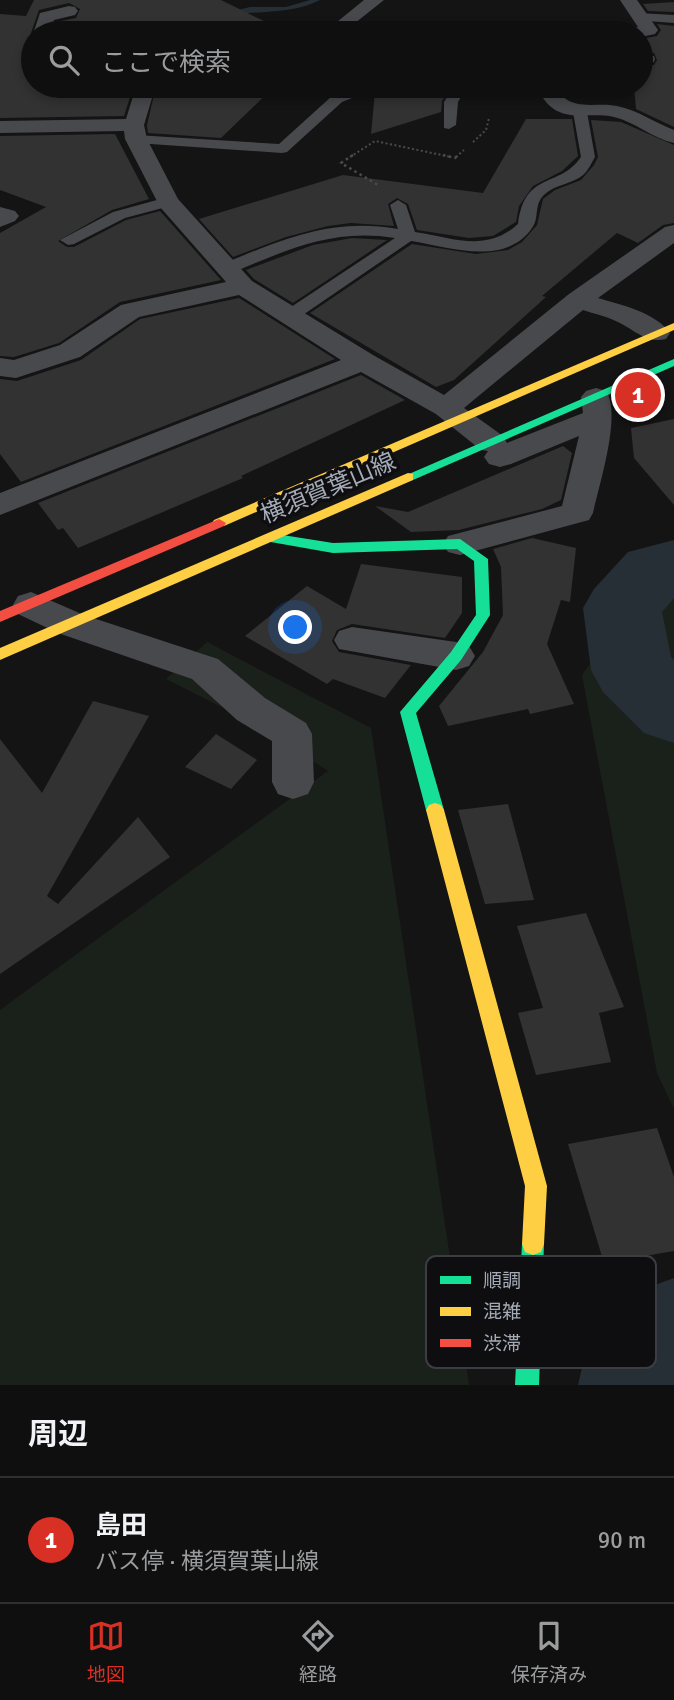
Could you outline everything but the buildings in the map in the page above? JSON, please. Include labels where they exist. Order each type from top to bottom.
[{"type":"main road","name":"横須賀葉山線","points":[[15,611],[455,414],[665,329]]},
{"type":"main road","points":[[597,407],[674,362]]},
{"type":"main road","name":"横須賀葉山線","points":[[0,654],[270,538],[496,450]]},
{"type":"main road","points":[[270,538],[333,548],[460,544],[481,559],[483,615],[456,656],[408,712],[536,1186],[533,1256]]},
{"type":"street","points":[[347,21],[376,0]]},
{"type":"street","points":[[628,0],[636,21]]},
{"type":"street","points":[[45,21],[46,17],[71,6]]},
{"type":"street","points":[[143,98],[135,132],[168,202],[236,277],[291,315],[363,361],[455,414],[496,450],[597,407]]},
{"type":"street","points":[[553,98],[563,108],[580,113],[614,111],[661,134],[674,137]]},
{"type":"street","points":[[0,127],[135,132]]},
{"type":"street","points":[[0,214],[7,216],[0,220]]},
{"type":"street","points":[[455,414],[578,300],[674,232]]},
{"type":"street","points":[[0,367],[16,369],[70,351],[130,311],[236,277]]},
{"type":"street","points":[[578,300],[665,329]]},
{"type":"street","points":[[0,505],[363,361]]},
{"type":"street","points":[[460,544],[577,513],[597,407]]},
{"type":"street","points":[[15,611],[71,624],[205,669],[251,709],[292,734],[293,782]]},
{"type":"street","points":[[352,640],[456,656]]},
{"type":"lane","points":[[653,22],[673,18]]},
{"type":"lane","points":[[135,132],[282,149],[340,98]]},
{"type":"lane","points":[[449,125],[454,98]]},
{"type":"lane","points":[[236,277],[305,237],[335,231],[408,234],[483,248],[510,240],[527,225],[528,207],[537,192],[554,181],[578,172],[588,157],[580,113]]},
{"type":"lane","points":[[68,240],[118,215],[168,202]]},
{"type":"lane","points":[[398,205],[408,234]]},
{"type":"lane","points":[[291,315],[400,243],[408,234]]},
{"type":"path","points":[[398,205],[383,188],[341,163],[375,141],[456,158],[486,130],[489,118]]},
{"type":"shaded area","points":[[674,589],[674,1109],[657,1073],[582,675],[638,597]]},
{"type":"shaded area","points":[[207,642],[371,728],[450,1256],[426,1256],[426,1368],[466,1368],[469,1385],[0,1385],[0,1010],[328,771],[247,720],[166,679]]},
{"type":"waterway","points":[[225,14],[250,9],[286,9],[317,0]]},
{"type":"waterway","points":[[674,566],[655,570],[622,608],[632,670],[674,710]]},
{"type":"waterway","points":[[656,1354],[674,1342]]},
{"type":"waterway","points":[[644,1385],[647,1368]]},
{"type":"traffic: fast","points":[[408,477],[674,362]]},
{"type":"traffic: fast","points":[[270,538],[333,548],[460,544],[481,559],[483,615],[456,656],[408,712],[435,810]]},
{"type":"traffic: fast","points":[[532,1256],[533,1244]]},
{"type":"traffic: fast","points":[[527,1385],[528,1368]]},
{"type":"traffic: slow","points":[[219,523],[674,326]]},
{"type":"traffic: slow","points":[[0,654],[408,477]]},
{"type":"traffic: slow","points":[[435,810],[536,1186],[533,1244]]},
{"type":"traffic: jam","points":[[0,617],[219,523]]},
{"type":"place","name":"島田","points":[[638,395]]}]
